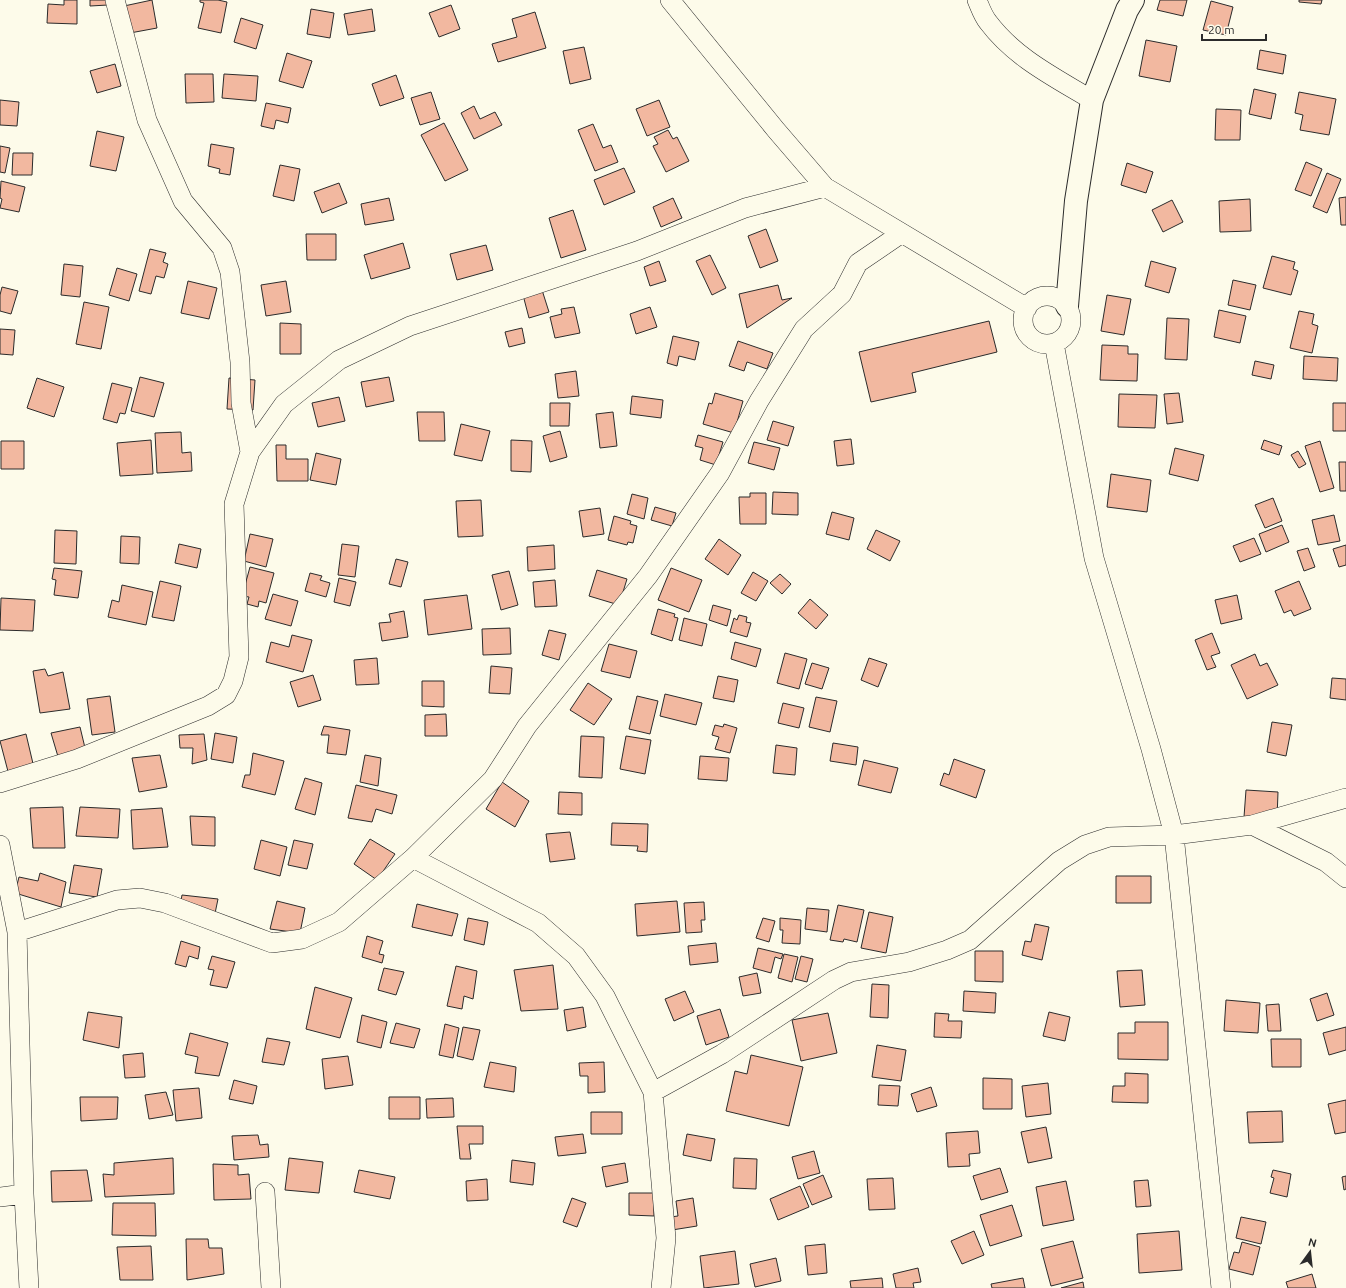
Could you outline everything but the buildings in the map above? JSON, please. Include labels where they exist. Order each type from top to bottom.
[{"type":"street","points":[[115,0],[147,120],[183,201],[222,248],[230,272],[240,362],[241,403],[250,452]]},
{"type":"street","points":[[670,0],[776,130],[825,187],[1027,308]]},
{"type":"street","points":[[977,0],[987,21],[1006,43],[1032,65],[1092,100]]},
{"type":"street","points":[[1067,306],[1076,201],[1092,100],[1127,10],[1133,0]]},
{"type":"street","points":[[0,783],[77,759],[208,706],[226,695],[233,681],[239,657],[234,504],[250,452],[284,404],[339,360],[410,326],[637,251],[745,208],[825,187]]},
{"type":"street","points":[[17,932],[117,900],[140,898],[165,903],[272,943],[302,939],[339,922],[413,858],[493,779],[527,726],[648,576],[720,473],[759,401],[804,328],[842,294],[858,263],[902,233]]},
{"type":"street","points":[[1051,296],[1060,299],[1067,306],[1071,314],[1072,323],[1068,332],[1062,339],[1054,343],[1044,344],[1036,341],[1028,335],[1024,326],[1024,317],[1027,308],[1033,301],[1041,297],[1051,296]]},
{"type":"street","points":[[1054,343],[1094,558],[1151,749],[1174,835],[1222,1288]]},
{"type":"street","points":[[653,1092],[722,1054],[834,980],[851,972],[909,962],[947,950],[970,940],[1059,861],[1085,845],[1109,837],[1174,835],[1252,825],[1346,798]]},
{"type":"street","points":[[1252,825],[1326,862],[1346,878]]},
{"type":"street","points":[[0,845],[17,932],[24,1194],[29,1288]]},
{"type":"street","points":[[413,858],[538,923],[576,956],[605,996],[653,1092],[666,1238],[661,1288]]},
{"type":"street","points":[[265,1192],[271,1288]]},
{"type":"street","points":[[0,1197],[24,1194]]}]
